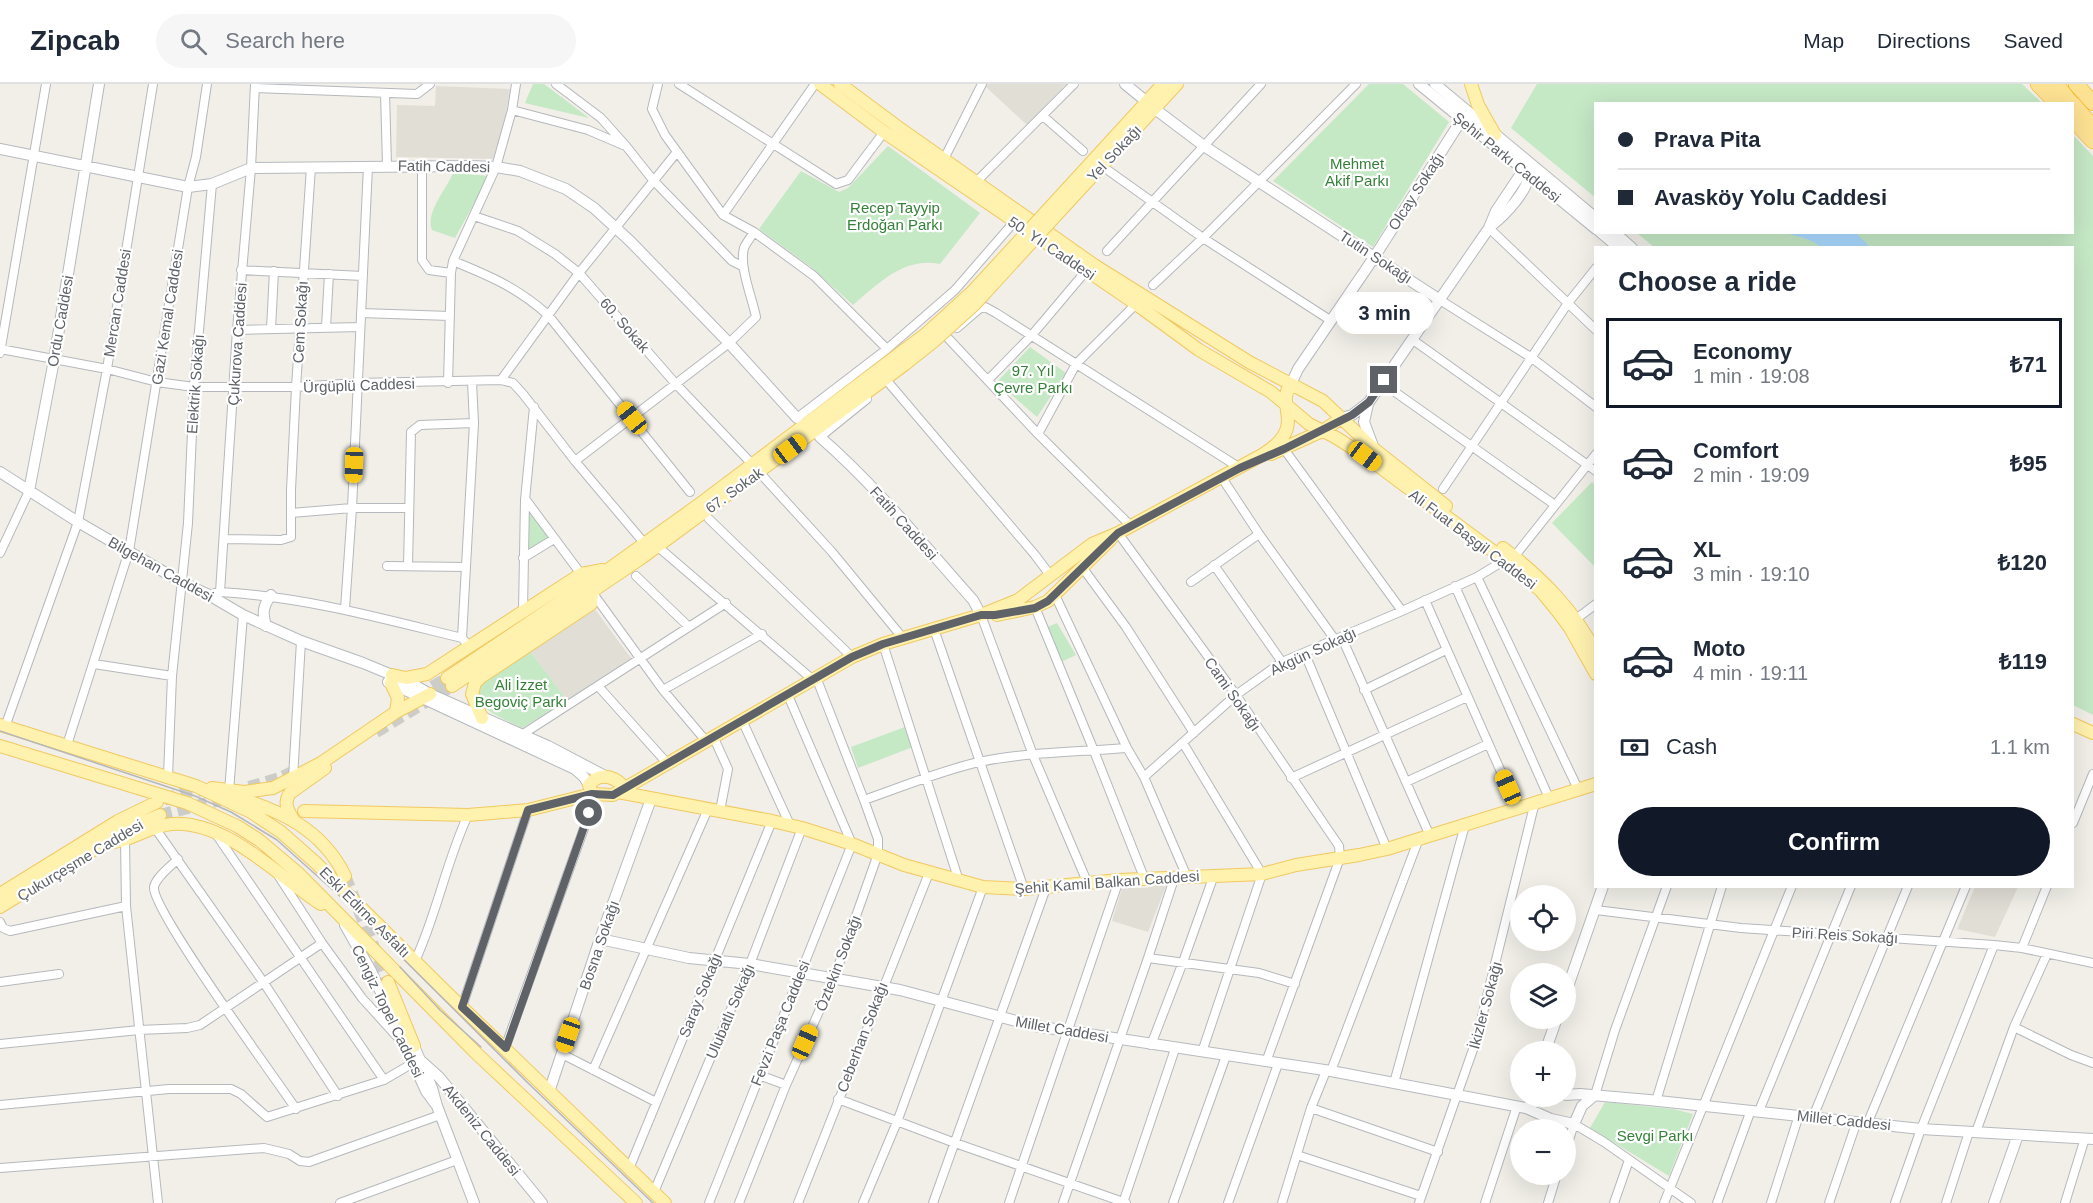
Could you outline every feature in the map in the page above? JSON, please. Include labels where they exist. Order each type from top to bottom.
[{"type":"highway","points":[[2038,84],[2055,102]]},
{"type":"highway","points":[[2056,84],[2071,102]]},
{"type":"highway","points":[[2076,84],[2093,103]]},
{"type":"highway","points":[[2074,105],[2093,127]]},
{"type":"highway","points":[[2074,121],[2093,141]]},
{"type":"main road","name":"50. Yıl Caddesi","points":[[820,84],[884,132],[1136,304],[1199,350],[1271,392],[1287,406]]},
{"type":"main road","name":"50. Yıl Caddesi","points":[[840,84],[1074,251],[1249,362],[1323,401],[1342,418]]},
{"type":"main road","name":"Yel Sokağı","points":[[1151,106],[1163,84]]},
{"type":"main road","name":"Yel Sokağı","points":[[1047,218],[1151,106],[1177,84]]},
{"type":"main road","points":[[1471,84],[1478,105],[1496,135]]},
{"type":"main road","name":"67. Sokak","points":[[756,468],[449,682],[592,592],[657,546],[756,468],[975,304],[1047,218]]},
{"type":"main road","points":[[304,811],[468,815],[528,810],[592,792],[607,796],[852,657],[902,637],[981,615],[1018,600],[1092,544],[1118,533],[1262,455],[1278,444],[1288,426],[1285,401],[1286,391],[1291,384]]},
{"type":"main road","name":"Ali Fuat Başgil Caddesi","points":[[1287,406],[1309,424],[1365,456],[1509,558],[1534,572],[1576,619],[1594,650]]},
{"type":"main road","points":[[1240,468],[1322,431],[1342,418]]},
{"type":"main road","name":"Ali Fuat Başgil Caddesi","points":[[1342,418],[1374,449],[1509,558],[1559,613],[1594,670]]},
{"type":"main road","points":[[981,615],[1035,608],[1055,596],[1118,533]]},
{"type":"main road","points":[[396,712],[398,698],[392,679],[428,674],[466,643],[523,611],[581,574],[609,569]]},
{"type":"main road","points":[[1050,575],[1055,576],[1060,582],[1055,596]]},
{"type":"main road","points":[[1038,586],[1040,595],[1055,596]]},
{"type":"main road","points":[[482,718],[472,694],[476,683],[491,670],[591,604],[592,592]]},
{"type":"main road","points":[[196,786],[229,791],[265,790],[295,783],[415,710],[427,696]]},
{"type":"main road","points":[[294,821],[287,808],[286,798],[295,783],[396,712],[427,696]]},
{"type":"main road","points":[[2074,716],[2093,724]]},
{"type":"main road","points":[[2074,724],[2093,733]]},
{"type":"main road","name":"Eski Edirne Asfaltı","points":[[3,726],[196,786],[266,820],[300,847],[665,1203]]},
{"type":"main road","name":"Eski Edirne Asfaltı","points":[[0,746],[157,792],[212,813],[237,826],[279,856],[476,1053],[636,1203]]},
{"type":"main road","points":[[592,792],[595,778],[605,776],[620,782],[620,790]]},
{"type":"main road","name":"Şehit Kamil Balkan Caddesi","points":[[620,790],[651,799],[796,827],[852,844],[929,873],[959,881],[984,887],[1024,889],[1119,880],[1262,874],[1418,841],[1594,785]]},
{"type":"main road","points":[[213,793],[250,801],[294,821],[322,842],[338,862],[345,876]]},
{"type":"main road","name":"Çukurçeşme Caddesi","points":[[0,894],[118,821],[158,808],[0,908]]},
{"type":"main road","points":[[105,843],[125,841],[155,828],[174,824],[216,834],[249,851],[318,902],[340,915]]},
{"type":"main road","points":[[388,982],[410,1047]]},
{"type":"street","points":[[0,351],[46,84]]},
{"type":"street","name":"Ordu Caddesi","points":[[0,553],[28,490],[54,360],[99,84]]},
{"type":"street","name":"Mercan Caddesi","points":[[3,726],[78,522],[107,369],[153,84]]},
{"type":"street","name":"Gazi Kemal Caddesi","points":[[68,745],[129,551],[207,84]]},
{"type":"street","points":[[255,86],[317,87],[417,94],[430,84]]},
{"type":"street","points":[[448,383],[453,261],[496,167],[512,110],[516,84]]},
{"type":"street","points":[[556,84],[601,118],[653,180],[732,261],[742,266]]},
{"type":"street","points":[[658,84],[652,109],[665,135],[723,215],[754,232],[814,276],[887,349]]},
{"type":"street","points":[[679,84],[775,143],[836,184],[848,180],[884,132]]},
{"type":"street","points":[[723,215],[815,84]]},
{"type":"street","points":[[944,159],[982,84]]},
{"type":"street","points":[[976,182],[1074,84]]},
{"type":"street","name":"Tutin Sokağı","points":[[1125,84],[1204,147],[1532,358],[1594,405]]},
{"type":"street","points":[[1107,251],[1262,84]]},
{"type":"street","points":[[1153,285],[1356,84]]},
{"type":"street","name":"Şehir Parkı Caddesi","points":[[1419,84],[1462,119],[1594,217]]},
{"type":"street","name":"Şehir Parkı Caddesi","points":[[1435,84],[1496,135],[1594,227]]},
{"type":"street","name":"Çukurova Caddesi","points":[[220,592],[255,86]]},
{"type":"street","points":[[386,93],[387,165]]},
{"type":"street","points":[[512,110],[588,130],[626,146]]},
{"type":"street","points":[[1043,116],[1083,151]]},
{"type":"street","name":"Olcay Sokağı","points":[[1291,384],[1293,375],[1374,256],[1462,119]]},
{"type":"street","name":"Fatih Caddesi","points":[[0,149],[188,187],[212,184],[251,168],[422,165],[496,167],[520,171],[566,189],[581,198],[615,226],[729,343],[778,400],[797,418]]},
{"type":"street","points":[[645,544],[513,383],[501,381],[615,226],[677,152]]},
{"type":"street","points":[[422,165],[423,260],[429,270],[451,273]]},
{"type":"street","points":[[345,609],[368,166]]},
{"type":"street","name":"Cem Sokağı","points":[[225,539],[281,540],[291,537],[299,328],[311,167]]},
{"type":"street","points":[[1374,449],[1364,422],[1369,402],[1489,228],[1496,212],[1518,178],[1521,174],[1531,170]]},
{"type":"street","points":[[1109,171],[1203,238],[1330,320]]},
{"type":"street","name":"Elektrik Sokağı","points":[[168,776],[172,676],[188,523],[194,387],[212,184]]},
{"type":"street","name":"60. Sokak","points":[[474,216],[518,231],[555,254],[579,273],[675,383],[832,552],[902,637]]},
{"type":"street","points":[[797,418],[887,349],[955,291],[1014,222]]},
{"type":"street","points":[[1489,228],[1594,328]]},
{"type":"street","points":[[575,461],[729,343],[756,317],[742,266],[744,246],[754,232]]},
{"type":"street","points":[[1603,234],[1615,243]]},
{"type":"street","points":[[453,261],[503,282],[548,315],[690,492]]},
{"type":"street","points":[[241,270],[363,276]]},
{"type":"street","points":[[1443,489],[1568,303],[1594,270]]},
{"type":"street","points":[[988,380],[1032,335],[1086,271]]},
{"type":"street","points":[[271,329],[274,272]]},
{"type":"street","points":[[326,327],[329,274]]},
{"type":"street","points":[[1038,434],[1076,364],[1136,304]]},
{"type":"street","points":[[820,436],[985,307],[1240,468]]},
{"type":"street","points":[[361,313],[450,316]]},
{"type":"street","points":[[237,330],[360,327]]},
{"type":"street","points":[[946,336],[1038,434],[1131,526]]},
{"type":"street","points":[[1413,340],[1594,470]]},
{"type":"street","name":"Ürgüplü Caddesi","points":[[0,351],[107,369],[157,382],[194,387],[296,387],[357,383],[501,381]]},
{"type":"street","points":[[1384,381],[1395,392],[1555,505]]},
{"type":"street","points":[[209,595],[220,592],[271,595],[345,609],[466,643],[466,567],[474,423],[472,382]]},
{"type":"street","points":[[888,382],[1050,575]]},
{"type":"street","points":[[1342,418],[1352,415],[1369,402]]},
{"type":"street","points":[[523,611],[525,500],[534,407]]},
{"type":"street","points":[[408,566],[411,432],[420,425],[474,423]]},
{"type":"street","name":"Fatih Caddesi","points":[[820,436],[907,526],[973,600],[981,615]]},
{"type":"street","points":[[1284,449],[1402,611]]},
{"type":"street","name":"Akgün Sokağı","points":[[1144,777],[1236,695],[1282,662],[1305,654],[1477,577],[1509,558],[1594,456]]},
{"type":"street","name":"Bilgehan Caddesi","points":[[0,472],[78,522],[243,615],[392,679],[575,769],[584,777],[592,792]]},
{"type":"street","points":[[1222,478],[1259,534],[1339,639],[1430,836]]},
{"type":"street","points":[[525,500],[581,574]]},
{"type":"street","points":[[291,513],[352,508],[408,508]]},
{"type":"street","points":[[709,519],[852,657]]},
{"type":"street","name":"Cami Sokağı","points":[[1118,533],[1236,695],[1339,846],[1340,858]]},
{"type":"street","points":[[1191,582],[1259,534]]},
{"type":"street","points":[[523,558],[554,538]]},
{"type":"street","points":[[657,546],[814,678],[864,800],[878,839],[878,854]]},
{"type":"street","points":[[1214,565],[1282,662]]},
{"type":"street","points":[[387,566],[466,567]]},
{"type":"street","points":[[1082,567],[1126,627],[1194,733]]},
{"type":"street","points":[[636,576],[689,627]]},
{"type":"street","points":[[1477,577],[1578,789]]},
{"type":"street","points":[[1455,586],[1549,798]]},
{"type":"street","points":[[592,592],[663,690],[710,738],[728,769],[714,810],[646,950],[593,1070]]},
{"type":"street","points":[[266,626],[262,615],[271,595]]},
{"type":"street","points":[[1055,596],[1127,748],[1144,777],[1187,877]]},
{"type":"street","points":[[1425,600],[1517,808]]},
{"type":"street","points":[[523,734],[726,603]]},
{"type":"street","points":[[1576,619],[1594,606]]},
{"type":"street","points":[[1035,608],[1145,880]]},
{"type":"street","points":[[229,791],[243,615]]},
{"type":"street","points":[[981,615],[1033,755],[1088,884]]},
{"type":"street","points":[[934,629],[1024,889]]},
{"type":"street","points":[[663,690],[762,634]]},
{"type":"street","points":[[295,783],[301,640]]},
{"type":"street","points":[[883,644],[959,881]]},
{"type":"street","points":[[1364,690],[1446,650]]},
{"type":"street","points":[[1305,654],[1387,849]]},
{"type":"street","points":[[94,664],[172,676]]},
{"type":"street","points":[[598,686],[667,763]]},
{"type":"street","points":[[787,693],[852,844]]},
{"type":"street","name":"Bilgehan Caddesi","points":[[427,696],[523,734],[570,756],[605,776]]},
{"type":"street","points":[[1291,778],[1467,698]]},
{"type":"street","points":[[742,720],[796,827]]},
{"type":"street","points":[[1183,743],[1262,874],[1202,1052]]},
{"type":"street","points":[[1406,782],[1488,744]]},
{"type":"street","points":[[864,800],[926,777],[981,762],[1033,755],[1127,748]]},
{"type":"street","points":[[2074,821],[2093,774]]},
{"type":"street","points":[[506,1048],[592,792]]},
{"type":"street","name":"Bosna Sokağı","points":[[549,1092],[600,939],[651,799]]},
{"type":"street","name":"İkizler Sokağı","points":[[1420,1200],[1477,1038],[1535,802]]},
{"type":"street","points":[[462,1007],[528,810]]},
{"type":"street","points":[[415,961],[429,932],[442,882],[468,815]]},
{"type":"street","name":"Saray Sokağı","points":[[629,1169],[772,821]]},
{"type":"street","points":[[1394,1083],[1465,825]]},
{"type":"street","name":"Ulubatlı Sokağı","points":[[654,1192],[750,964],[796,827]]},
{"type":"street","points":[[155,828],[264,983],[338,1096]]},
{"type":"street","points":[[216,834],[384,1080]]},
{"type":"street","points":[[125,841],[126,906],[158,1203]]},
{"type":"street","points":[[1282,1203],[1311,1108],[1328,1071],[1418,841]]},
{"type":"street","name":"Fevzi Paşa Caddesi","points":[[709,1203],[852,844]]},
{"type":"street","name":"Öztekin Sokağı","points":[[739,1203],[786,1085],[834,978],[878,854]]},
{"type":"street","points":[[1266,1062],[1340,858]]},
{"type":"street","points":[[178,859],[156,882],[155,895],[170,925],[296,1109]]},
{"type":"street","points":[[272,867],[321,943],[362,998],[410,1047]]},
{"type":"street","name":"Ceberhan Sokağı","points":[[798,1203],[929,873]]},
{"type":"street","points":[[1151,1045],[1214,875]]},
{"type":"street","points":[[1063,1203],[1174,879]]},
{"type":"street","points":[[1009,1203],[1119,880]]},
{"type":"street","points":[[863,1203],[897,1122],[984,887]]},
{"type":"street","points":[[933,1203],[1046,888]]},
{"type":"street","points":[[1576,965],[1603,888]]},
{"type":"street","points":[[1576,1119],[1582,1106],[1595,1095],[1615,1030],[1666,888]]},
{"type":"street","points":[[1656,1101],[1721,888]]},
{"type":"street","points":[[1664,1203],[1791,888]]},
{"type":"street","points":[[1717,1203],[1850,888]]},
{"type":"street","points":[[1814,1117],[1907,888]]},
{"type":"street","points":[[1829,1203],[1965,888]]},
{"type":"street","points":[[2022,948],[2046,888]]},
{"type":"street","points":[[0,922],[3,928],[10,931],[126,906]]},
{"type":"street","name":"Piri Reis Sokağı","points":[[1596,910],[1710,925],[1994,945],[2022,948],[2093,963]]},
{"type":"street","name":"Cengiz Topel Caddesi","points":[[340,915],[417,1062],[426,1092],[438,1110],[473,1203]]},
{"type":"street","name":"Millet Caddesi","points":[[600,939],[706,962],[750,964],[882,987],[1035,1026],[1068,1032],[1328,1071],[1456,1095],[1510,1101]]},
{"type":"street","points":[[0,1044],[200,1025],[321,943]]},
{"type":"street","points":[[1895,1203],[1921,1129],[1994,945]]},
{"type":"street","points":[[1946,1203],[2014,1027],[2047,954]]},
{"type":"street","points":[[1148,958],[1259,973],[1294,984]]},
{"type":"street","points":[[0,982],[59,974]]},
{"type":"street","points":[[2014,1027],[2071,1055],[2093,1063]]},
{"type":"street","points":[[838,1099],[1124,1203],[1175,1049]]},
{"type":"street","points":[[562,1054],[656,1102]]},
{"type":"street","points":[[1173,1203],[1226,1056]]},
{"type":"street","points":[[0,1105],[169,1089],[231,1089],[241,1094],[267,1117],[384,1080],[417,1062]]},
{"type":"street","name":"Akdeniz Caddesi","points":[[417,1062],[439,1077],[542,1203]]},
{"type":"street","points":[[1227,1203],[1278,1064]]},
{"type":"street","points":[[759,1075],[786,1085]]},
{"type":"street","name":"Millet Caddesi","points":[[1576,1095],[1863,1121],[1921,1129],[2089,1139]]},
{"type":"street","points":[[1576,1105],[1578,1113]]},
{"type":"street","points":[[1485,1203],[1522,1107]]},
{"type":"street","name":"Millet Caddesi","points":[[1531,1107],[1551,1119]]},
{"type":"street","points":[[1311,1108],[1438,1152]]},
{"type":"street","points":[[0,1167],[264,1148],[309,1162],[438,1110]]},
{"type":"street","points":[[1772,1203],[1799,1115]]},
{"type":"street","points":[[1576,1125],[1691,1203]]},
{"type":"street","points":[[1994,1203],[2018,1135]]},
{"type":"street","points":[[2065,1203],[2089,1139]]},
{"type":"street","points":[[1297,1155],[1420,1200]]},
{"type":"street","points":[[340,1203],[457,1160]]},
{"type":"street","points":[[1614,1203],[1629,1160]]},
{"type":"street","points":[[1548,1203],[1554,1185]]},
{"type":"shaded area","points":[[987,84],[1066,84],[1027,125],[986,87]]},
{"type":"shaded area","points":[[436,86],[510,89],[505,120],[494,159],[396,157],[397,105],[435,106]]},
{"type":"shaded area","points":[[594,608],[631,658],[567,700],[529,650]]},
{"type":"shaded area","points":[[1152,885],[1166,886],[1148,932],[1112,921],[1122,888],[1147,888]]},
{"type":"shaded area","points":[[1975,888],[2018,888],[1995,937],[1957,929]]},
{"type":"green space","points":[[533,84],[544,84],[589,118],[525,103]]},
{"type":"green space","name":"Mehmet Akif Parkı","points":[[1369,84],[1403,84],[1449,122],[1373,247],[1273,181]]},
{"type":"green space","points":[[1537,84],[2022,84],[2041,102],[1594,102],[1594,196],[1511,128]]},
{"type":"green space","points":[[2074,136],[2093,156],[2093,715],[2074,706],[2074,246],[1653,246],[1638,234],[2074,234]]},
{"type":"green space","name":"Recep Tayyip Erdoğan Parkı","points":[[888,146],[980,213],[940,264],[915,264],[904,268],[882,281],[853,305],[811,267],[759,229],[801,171],[839,192],[848,188]]},
{"type":"green space","points":[[453,173],[489,176],[455,238],[432,230],[431,223],[434,209]]},
{"type":"green space","name":"97. Yıl Çevre Parkı","points":[[1030,347],[1066,373],[1037,417],[997,382]]},
{"type":"green space","points":[[1592,482],[1594,484],[1594,566],[1552,523]]},
{"type":"green space","points":[[528,509],[549,538],[526,552]]},
{"type":"green space","points":[[1057,623],[1076,655],[1061,662],[1045,628]]},
{"type":"green space","name":"Ali İzzet Begoviç Parkı","points":[[529,650],[567,700],[522,728],[484,707],[478,693],[479,685]]},
{"type":"green space","points":[[905,727],[913,747],[858,768],[851,747]]},
{"type":"green space","name":"Sevgi Parkı","points":[[1605,1102],[1673,1109],[1693,1114],[1669,1176],[1590,1128]]},
{"type":"water","points":[[1789,234],[1857,234],[1869,246],[1819,246],[1810,240]]},
{"type":"tunnel","points":[[417,696],[447,678]]},
{"type":"tunnel","points":[[376,732],[452,686]]},
{"type":"tunnel","points":[[249,787],[292,772]]},
{"type":"tunnel","points":[[164,800],[188,791],[208,790]]},
{"type":"tunnel","points":[[160,815],[228,798]]},
{"type":"tunnel","points":[[345,876],[388,982]]},
{"type":"tram line","points":[[0,731],[195,796],[231,812],[277,840],[343,899],[528,1083],[653,1203]]},
{"type":"tram line","points":[[400,967],[440,1010],[481,1047]]},
{"type":"route","points":[[589,813],[506,1048],[462,1007],[528,810],[592,794],[613,795],[812,679],[852,657],[883,644],[981,615],[995,615],[1041,605],[1055,596],[1118,533],[1240,468],[1352,415],[1369,402],[1384,380]]}]
